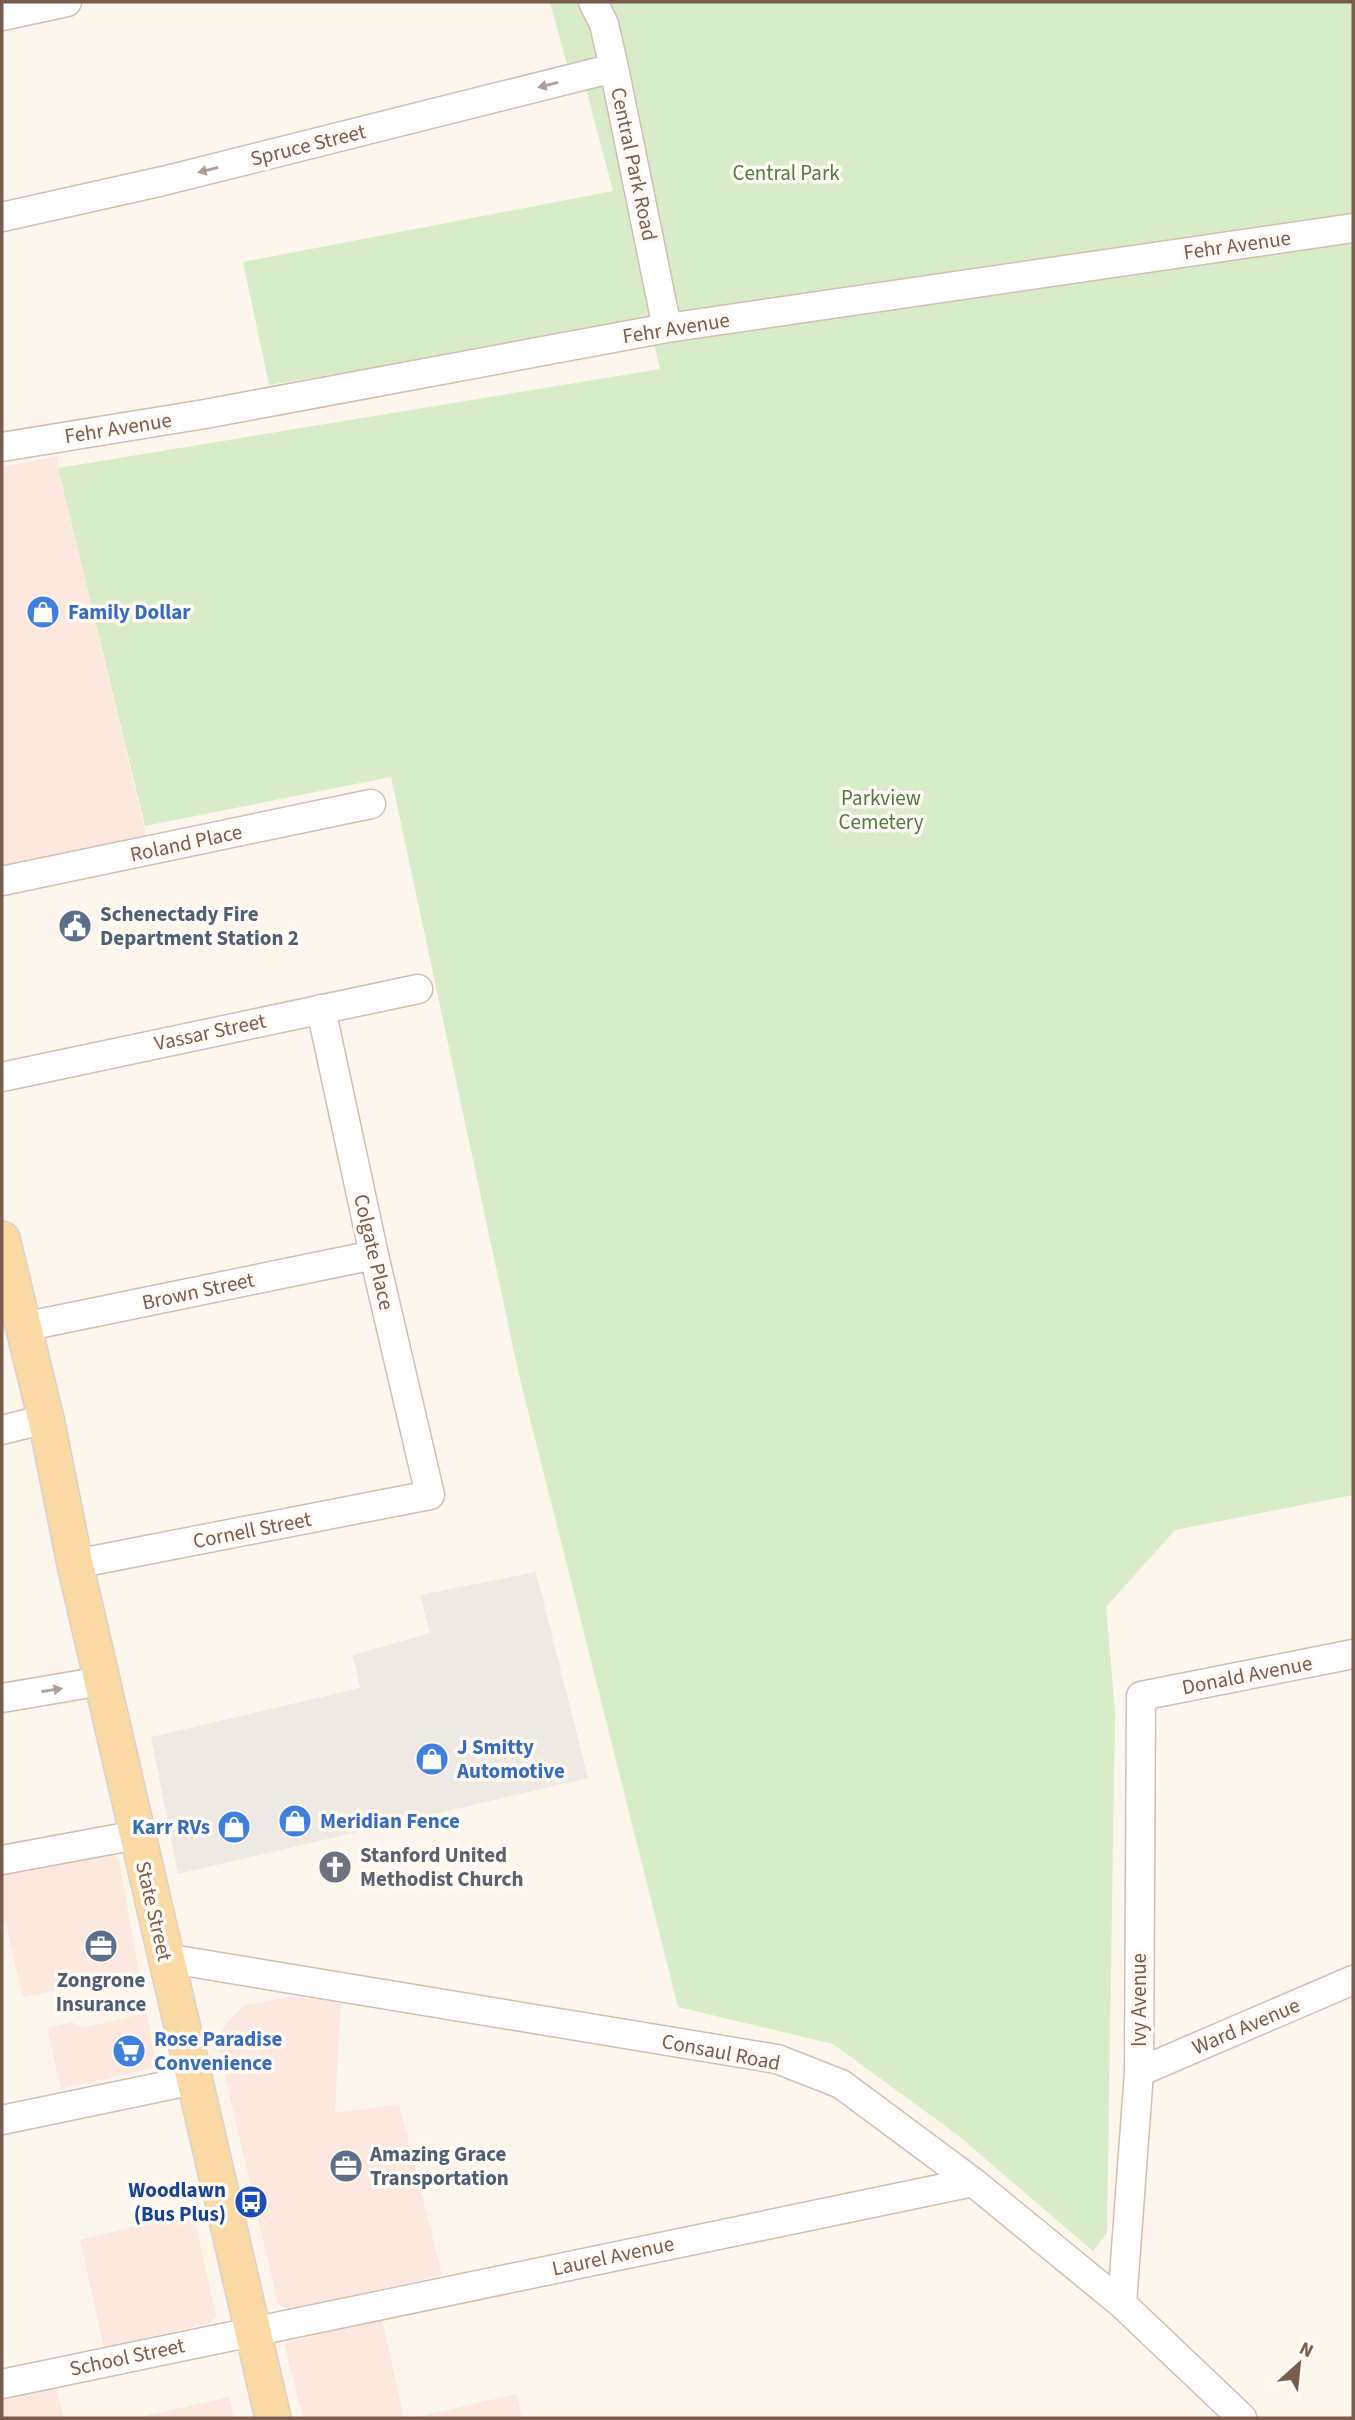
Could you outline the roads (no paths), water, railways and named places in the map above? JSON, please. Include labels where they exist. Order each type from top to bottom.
[{"type":"main road","name":"State Street","points":[[2,1239],[46,1419],[75,1564],[273,2418]]},
{"type":"street","points":[[2,16],[67,2]]},
{"type":"street","name":"Central Park Road","points":[[593,2],[604,24],[614,68],[667,328]]},
{"type":"street","name":"Spruce Street","points":[[2,217],[163,181],[614,68]]},
{"type":"street","name":"Fehr Avenue","points":[[2,447],[205,414],[667,328],[1353,228]]},
{"type":"street","name":"Roland Place","points":[[2,881],[370,804]]},
{"type":"street","name":"Vassar Street","points":[[2,1077],[418,989]]},
{"type":"street","name":"Colgate Place","points":[[321,1009],[374,1255],[430,1495]]},
{"type":"street","name":"Brown Street","points":[[23,1327],[374,1255]]},
{"type":"street","points":[[2,1430],[46,1419]]},
{"type":"street","name":"Cornell Street","points":[[75,1564],[430,1495]]},
{"type":"street","name":"Donald Avenue","points":[[1141,1696],[1353,1654]]},
{"type":"street","points":[[2,1698],[102,1681]]},
{"type":"street","name":"Ivy Avenue","points":[[1122,2304],[1139,2072],[1141,1696]]},
{"type":"street","points":[[2,1860],[137,1835]]},
{"type":"street","name":"Consaul Road","points":[[165,1958],[777,2059],[841,2084],[972,2182],[1122,2304],[1242,2418]]},
{"type":"street","name":"Ward Avenue","points":[[1139,2072],[1353,1980]]},
{"type":"street","points":[[2,2120],[194,2080]]},
{"type":"street","name":"Laurel Avenue","points":[[253,2330],[972,2182]]},
{"type":"street","name":"School Street","points":[[2,2384],[253,2330]]},
{"type":"place","name":"Family Dollar","points":[[43,612]]},
{"type":"place","name":"Schenectady Fire Department Station 2","points":[[75,926]]},
{"type":"place","name":"J Smitty Automotive","points":[[432,1759]]},
{"type":"place","name":"Meridian Fence","points":[[295,1821]]},
{"type":"place","name":"Karr RVs","points":[[234,1827]]},
{"type":"place","name":"Stanford United Methodist Church","points":[[335,1867]]},
{"type":"place","name":"Zongrone Insurance","points":[[101,1946]]},
{"type":"place","name":"Rose Paradise Convenience","points":[[129,2051]]},
{"type":"place","name":"Amazing Grace Transportation","points":[[346,2166]]},
{"type":"place","name":"Woodlawn (Bus Plus)","points":[[251,2202]]},
{"type":"park label","name":"Central Park","points":[[786,173]]},
{"type":"park label","name":"Parkview Cemetery","points":[[881,810]]}]
